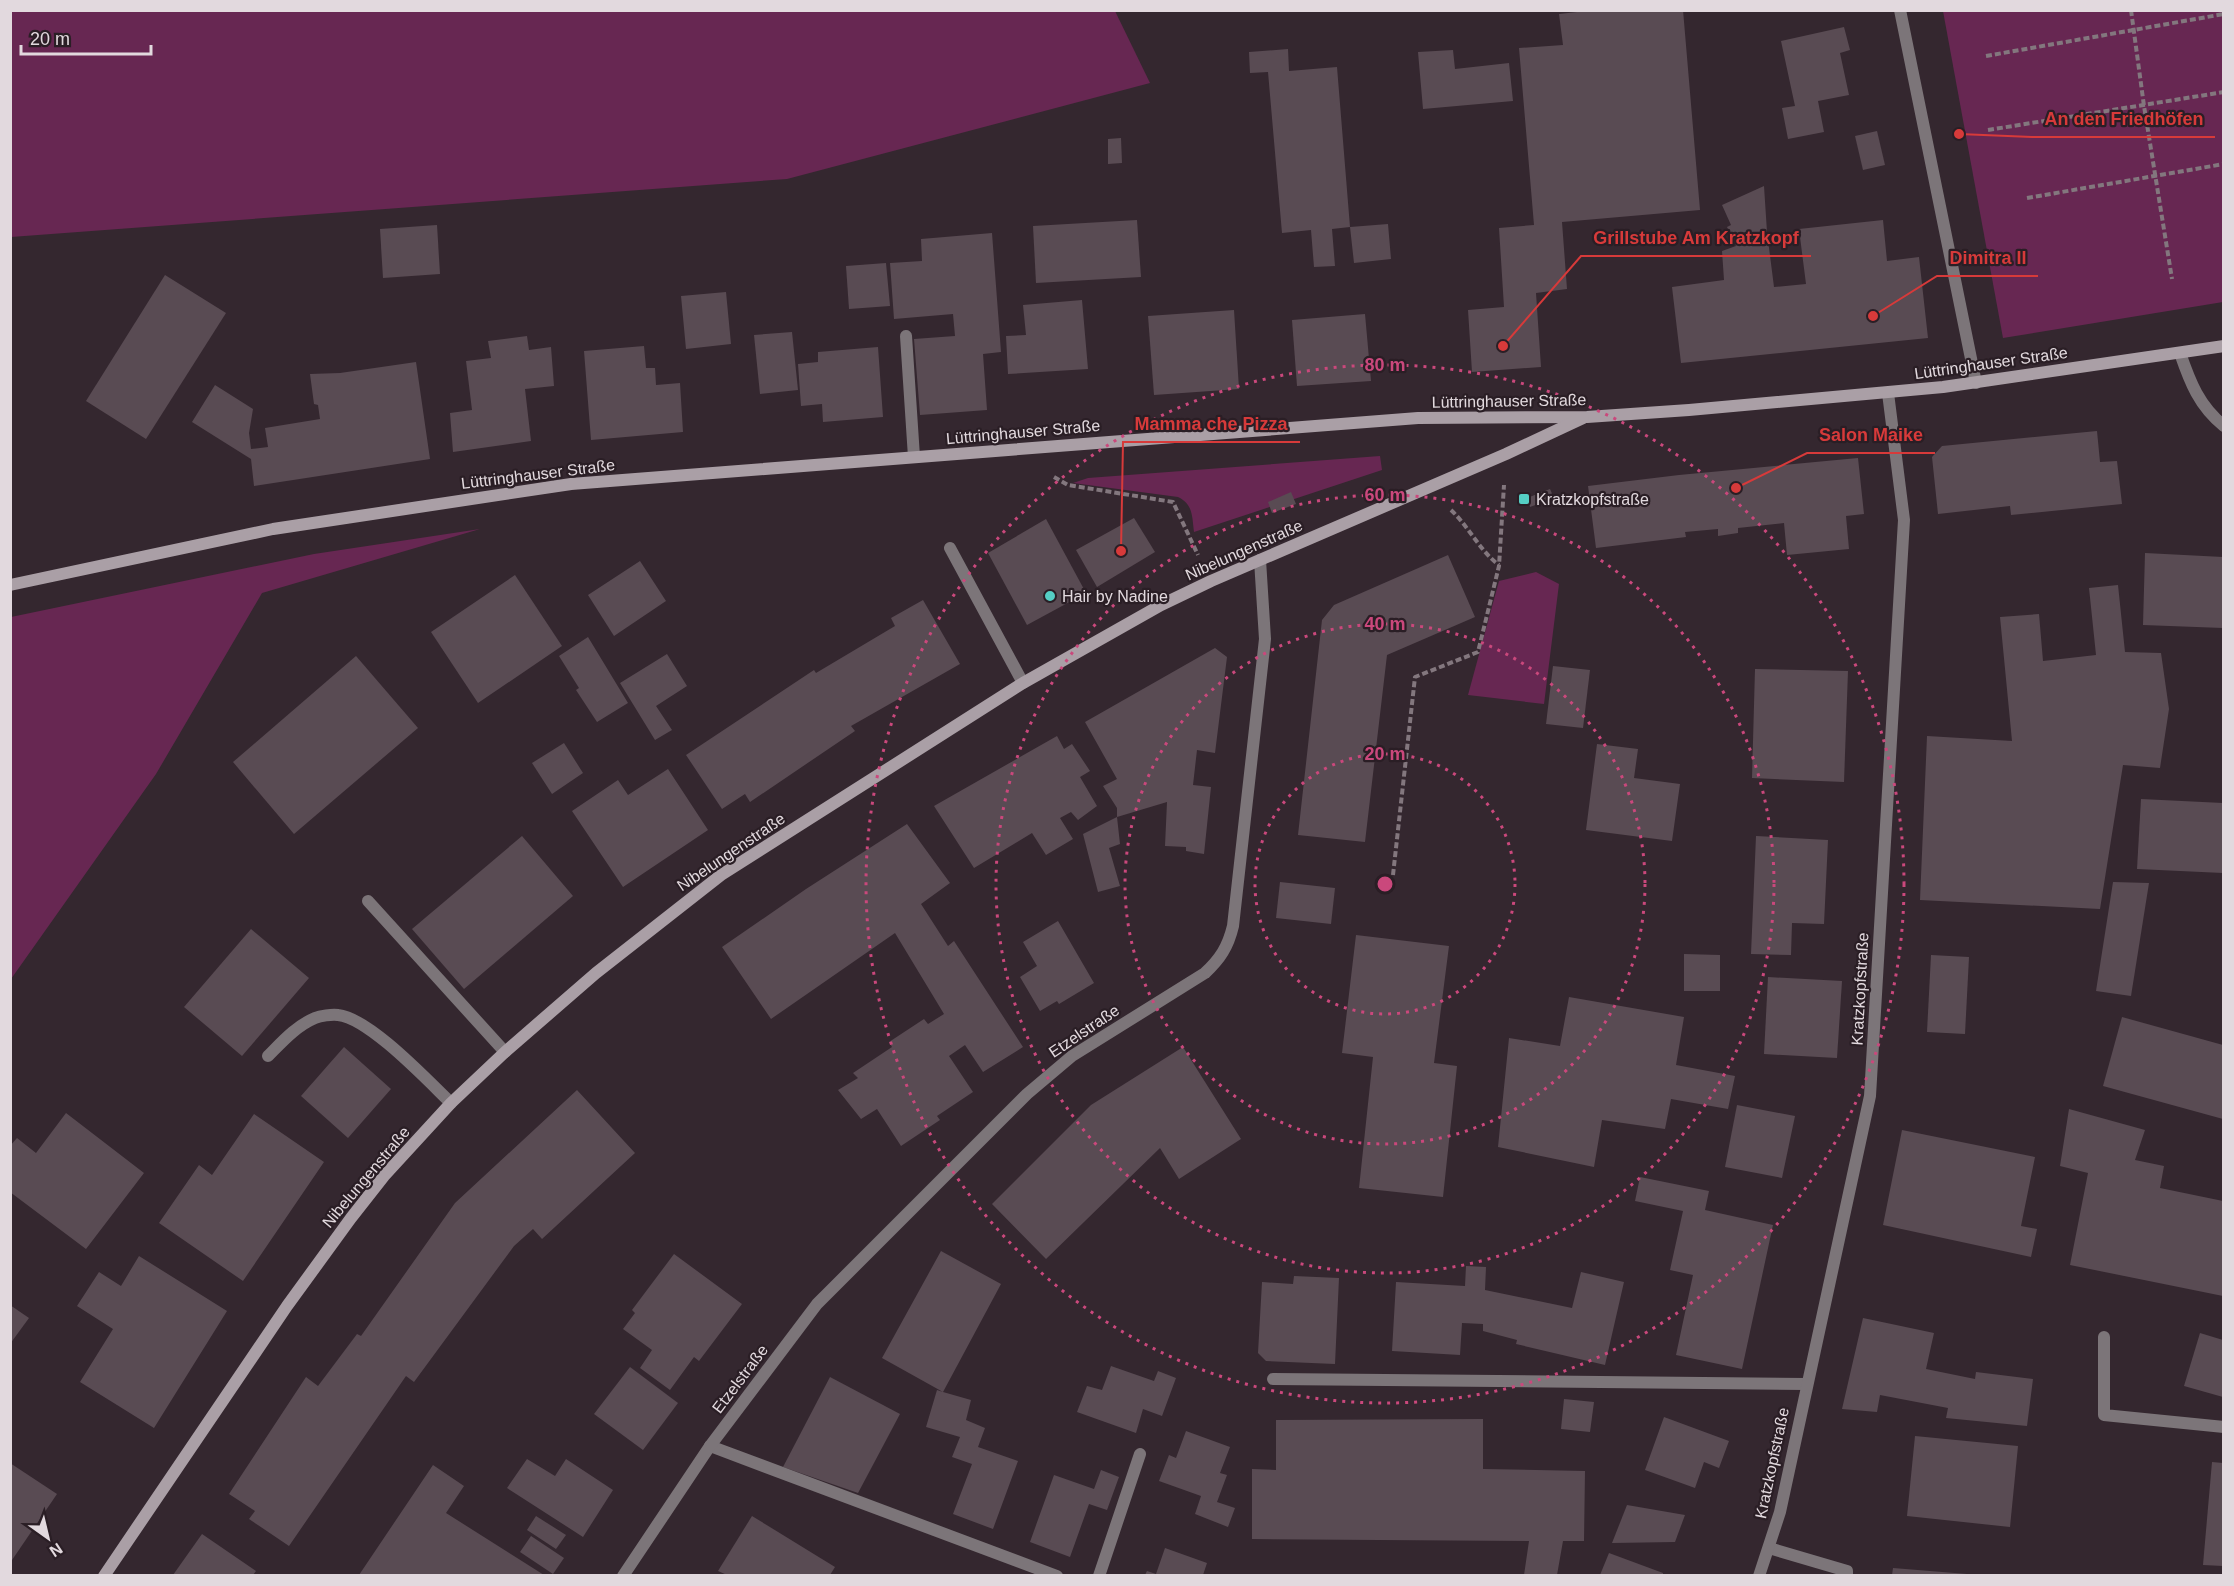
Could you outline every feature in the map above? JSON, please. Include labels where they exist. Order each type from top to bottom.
[{"type":"main road","name":"Lüttringhauser Straße","points":[[10,585],[273,528],[571,484],[1418,418],[1587,417],[1888,393],[1976,383],[2223,346]]},
{"type":"main road","name":"Nibelungenstraße","points":[[104,1575],[287,1306],[384,1176],[451,1103],[505,1052],[596,973],[721,875],[1023,683],[1161,605],[1210,581],[1587,417]]},
{"type":"street","points":[[1899,10],[1976,383]]},
{"type":"street","points":[[906,336],[914,457]]},
{"type":"street","points":[[2180,353],[2195,393],[2223,426]]},
{"type":"street","name":"Kratzkopfstraße","points":[[1759,1575],[1780,1512],[1870,1096],[1904,520],[1888,393]]},
{"type":"street","points":[[950,548],[1023,683]]},
{"type":"street","name":"Etzelstraße","points":[[623,1575],[710,1446],[816,1304],[1027,1094],[1072,1056],[1204,973],[1220,959],[1230,942],[1233,926],[1265,639],[1260,560]]},
{"type":"street","points":[[368,901],[505,1052]]},
{"type":"street","points":[[268,1056],[294,1030],[316,1017],[338,1014],[358,1022],[384,1041],[451,1103]]},
{"type":"street","points":[[2104,1337],[2104,1415],[2223,1427]]},
{"type":"street","points":[[1273,1379],[1806,1384]]},
{"type":"street","points":[[710,1446],[1057,1575]]},
{"type":"street","points":[[1099,1575],[1140,1454]]},
{"type":"street","points":[[1769,1548],[1847,1571],[1847,1575]]},
{"type":"path","points":[[2131,10],[2172,279]]},
{"type":"path","points":[[1986,56],[2223,15]]},
{"type":"path","points":[[1989,130],[2223,92]]},
{"type":"path","points":[[2027,198],[2223,164]]},
{"type":"path","points":[[1008,449],[1068,485],[1173,501],[1210,581]]},
{"type":"path","points":[[1393,874],[1415,677],[1478,652],[1499,566],[1506,454]]},
{"type":"path","points":[[1429,487],[1464,522],[1490,559],[1499,566]]},
{"type":"shaded area","points":[[11,10],[1115,11],[1150,83],[787,179],[11,237]]},
{"type":"shaded area","points":[[1943,11],[2223,11],[2223,302],[2003,338]]},
{"type":"shaded area","points":[[1380,456],[1382,470],[1194,532],[1189,507],[1178,497],[1073,483],[1088,478]]},
{"type":"shaded area","points":[[480,529],[262,593],[156,774],[11,979],[11,617],[314,554]]},
{"type":"shaded area","points":[[1536,572],[1559,584],[1544,704],[1468,695],[1499,581]]},
{"type":"building","points":[[1595,10],[1683,10],[1700,210],[1562,222],[1567,289],[1536,293],[1541,367],[1472,372],[1468,310],[1504,307],[1499,228],[1534,225],[1519,48],[1563,45],[1559,14]]},
{"type":"building","points":[[1844,27],[1850,50],[1840,53],[1849,95],[1818,101],[1824,132],[1788,139],[1782,108],[1795,106],[1781,41]]},
{"type":"building","points":[[1288,49],[1289,71],[1337,67],[1350,227],[1332,229],[1335,266],[1314,267],[1311,230],[1282,233],[1268,72],[1250,73],[1249,52]]},
{"type":"building","points":[[1453,50],[1455,69],[1509,63],[1513,101],[1423,109],[1418,52]]},
{"type":"building","points":[[1877,131],[1885,165],[1863,170],[1855,136]]},
{"type":"building","points":[[1121,138],[1122,163],[1108,164],[1108,139]]},
{"type":"building","points":[[1764,186],[1774,287],[1806,284],[1799,229],[1883,220],[1887,261],[1919,257],[1928,338],[1681,363],[1672,287],[1724,280],[1722,251],[1736,246],[1727,227],[1731,225],[1722,205]]},
{"type":"building","points":[[1137,220],[1141,277],[1036,283],[1033,226]]},
{"type":"building","points":[[1388,224],[1391,259],[1354,263],[1350,227]]},
{"type":"building","points":[[437,225],[440,274],[383,278],[380,229]]},
{"type":"building","points":[[992,233],[1001,352],[983,354],[987,410],[920,415],[914,339],[955,336],[953,314],[894,319],[890,263],[922,261],[921,239]]},
{"type":"building","points":[[886,263],[890,306],[849,309],[846,266]]},
{"type":"building","points":[[165,275],[226,313],[146,439],[86,401]]},
{"type":"building","points":[[726,292],[731,344],[686,349],[681,296]]},
{"type":"building","points":[[1082,300],[1088,369],[1008,374],[1006,336],[1026,335],[1023,305]]},
{"type":"building","points":[[1234,310],[1239,389],[1154,395],[1148,316]]},
{"type":"building","points":[[1365,314],[1371,381],[1297,386],[1292,320]]},
{"type":"building","points":[[792,332],[798,390],[760,394],[754,335]]},
{"type":"building","points":[[527,336],[529,350],[551,347],[554,386],[525,389],[531,441],[453,452],[450,413],[472,410],[466,361],[491,358],[488,341]]},
{"type":"building","points":[[644,346],[646,368],[655,368],[656,385],[680,383],[683,432],[591,440],[584,351]]},
{"type":"building","points":[[878,347],[883,417],[823,422],[822,404],[801,406],[798,364],[818,362],[818,352]]},
{"type":"building","points":[[416,362],[430,459],[254,486],[251,459],[192,422],[215,385],[253,409],[249,433],[251,449],[268,447],[265,428],[320,419],[318,405],[314,404],[310,374],[340,373]]},
{"type":"building","points":[[2097,431],[2100,462],[2117,461],[2122,504],[2011,515],[2010,506],[1938,514],[1932,457],[1942,446]]},
{"type":"building","points":[[1858,458],[1864,514],[1846,516],[1849,549],[1787,555],[1784,523],[1738,528],[1738,533],[1718,536],[1718,529],[1685,532],[1686,537],[1596,548],[1588,486]]},
{"type":"building","points":[[1550,489],[1554,498],[1530,507],[1527,498]]},
{"type":"building","points":[[1291,492],[1296,504],[1272,513],[1268,502]]},
{"type":"building","points":[[1134,518],[1155,552],[1097,587],[1076,550]]},
{"type":"building","points":[[1046,519],[1086,593],[1027,625],[988,553]]},
{"type":"building","points":[[2145,553],[2223,557],[2223,628],[2143,625]]},
{"type":"building","points":[[1448,555],[1475,617],[1387,655],[1365,842],[1298,835],[1322,620],[1334,605]]},
{"type":"building","points":[[640,561],[666,601],[614,636],[588,595]]},
{"type":"building","points":[[515,575],[562,646],[478,703],[431,632]]},
{"type":"building","points":[[2118,585],[2125,652],[2161,653],[2169,709],[2160,768],[2123,765],[2100,909],[1920,900],[1927,736],[2012,741],[2000,617],[2039,614],[2043,661],[2096,655],[2089,588]]},
{"type":"building","points":[[923,600],[960,664],[851,726],[855,731],[750,802],[745,794],[722,809],[686,755],[814,670],[816,673],[895,626],[891,618]]},
{"type":"building","points":[[588,637],[628,703],[597,722],[576,690],[579,688],[559,656]]},
{"type":"building","points":[[1215,648],[1227,657],[1215,753],[1197,750],[1193,785],[1211,787],[1204,854],[1186,851],[1186,847],[1165,846],[1167,802],[1117,817],[1117,808],[1103,786],[1117,779],[1085,722]]},
{"type":"building","points":[[667,654],[687,686],[656,706],[672,730],[655,740],[620,683]]},
{"type":"building","points":[[356,656],[418,728],[294,834],[233,762]]},
{"type":"building","points":[[1553,666],[1590,670],[1583,728],[1546,724]]},
{"type":"building","points":[[1755,669],[1848,671],[1844,782],[1752,778]]},
{"type":"building","points":[[1057,736],[1064,749],[1072,744],[1090,771],[1080,777],[1097,806],[1078,820],[1071,812],[1060,818],[1073,839],[1046,855],[1032,833],[974,868],[934,806]]},
{"type":"building","points":[[564,743],[583,773],[552,794],[532,763]]},
{"type":"building","points":[[1597,744],[1638,749],[1634,778],[1680,784],[1672,841],[1586,830]]},
{"type":"building","points":[[668,769],[708,830],[623,887],[572,811],[618,780],[628,795]]},
{"type":"building","points":[[2141,799],[2223,803],[2223,873],[2137,869]]},
{"type":"building","points":[[1117,817],[1120,844],[1109,848],[1120,886],[1098,892],[1083,834]]},
{"type":"building","points":[[907,824],[950,883],[921,904],[948,946],[954,941],[1023,1047],[983,1072],[965,1045],[949,1056],[973,1092],[937,1116],[940,1120],[901,1146],[877,1109],[861,1119],[838,1090],[858,1078],[853,1073],[892,1047],[889,1042],[924,1019],[928,1024],[944,1014],[895,933],[771,1019],[722,947]]},
{"type":"building","points":[[522,836],[573,896],[464,989],[412,929]]},
{"type":"building","points":[[1756,836],[1828,840],[1824,924],[1792,923],[1791,955],[1751,954]]},
{"type":"building","points":[[1280,882],[1335,888],[1331,924],[1276,918]]},
{"type":"building","points":[[2113,882],[2149,883],[2131,996],[2096,991]]},
{"type":"building","points":[[1058,921],[1094,983],[1059,1004],[1057,1001],[1040,1011],[1020,977],[1037,966],[1023,942]]},
{"type":"building","points":[[251,929],[309,978],[242,1056],[184,1007]]},
{"type":"building","points":[[1356,935],[1449,946],[1434,1063],[1457,1066],[1443,1197],[1359,1188],[1373,1057],[1342,1053]]},
{"type":"building","points":[[1684,954],[1720,955],[1720,991],[1684,991]]},
{"type":"building","points":[[1931,955],[1969,957],[1965,1034],[1927,1032]]},
{"type":"building","points":[[1768,977],[1842,981],[1837,1058],[1764,1054]]},
{"type":"building","points":[[1569,997],[1684,1017],[1676,1065],[1735,1076],[1728,1109],[1671,1099],[1665,1129],[1602,1120],[1594,1167],[1498,1147],[1509,1038],[1560,1046]]},
{"type":"building","points":[[2122,1017],[2223,1045],[2223,1119],[2103,1086]]},
{"type":"building","points":[[344,1047],[391,1089],[348,1138],[301,1096]]},
{"type":"building","points":[[1183,1047],[1241,1139],[1179,1179],[1160,1148],[1046,1259],[992,1204],[1091,1105]]},
{"type":"building","points":[[577,1090],[635,1153],[542,1239],[533,1229],[514,1246],[414,1382],[406,1376],[289,1546],[249,1519],[255,1511],[229,1494],[306,1377],[318,1386],[357,1334],[361,1336],[455,1203]]},
{"type":"building","points":[[1737,1105],[1795,1116],[1782,1178],[1725,1167]]},
{"type":"building","points":[[2069,1109],[2145,1130],[2135,1160],[2164,1166],[2160,1188],[2223,1201],[2223,1296],[2070,1265],[2088,1173],[2060,1166]]},
{"type":"building","points":[[66,1113],[144,1173],[86,1249],[10,1192],[10,1146],[17,1138],[36,1153]]},
{"type":"building","points":[[254,1114],[324,1162],[243,1281],[159,1223],[199,1165],[212,1175]]},
{"type":"building","points":[[1902,1130],[2035,1157],[2021,1226],[2037,1229],[2031,1257],[1883,1225]]},
{"type":"building","points":[[1640,1177],[1709,1191],[1705,1210],[1773,1225],[1742,1369],[1676,1355],[1693,1275],[1670,1270],[1683,1211],[1635,1201]]},
{"type":"building","points":[[941,1251],[1001,1284],[943,1392],[882,1358]]},
{"type":"building","points":[[674,1254],[742,1304],[699,1361],[694,1357],[670,1390],[640,1368],[652,1350],[623,1329],[635,1313],[632,1310]]},
{"type":"building","points":[[139,1256],[227,1311],[154,1428],[80,1382],[113,1329],[77,1306],[99,1272],[121,1286]]},
{"type":"building","points":[[1466,1266],[1486,1267],[1485,1290],[1572,1308],[1581,1272],[1624,1282],[1605,1365],[1516,1344],[1517,1340],[1483,1331],[1483,1324],[1462,1323],[1460,1355],[1392,1351],[1396,1282],[1465,1286]]},
{"type":"building","points":[[1294,1276],[1339,1278],[1335,1364],[1266,1361],[1258,1353],[1262,1282],[1293,1284]]},
{"type":"building","points":[[10,1305],[29,1318],[10,1344]]},
{"type":"building","points":[[1863,1318],[1934,1333],[1926,1369],[1975,1379],[1976,1372],[2033,1379],[2027,1426],[1946,1418],[1948,1408],[1880,1395],[1877,1412],[1842,1409]]},
{"type":"building","points":[[2200,1333],[2223,1340],[2223,1397],[2184,1386]]},
{"type":"building","points":[[1111,1366],[1154,1381],[1158,1371],[1176,1378],[1162,1416],[1143,1409],[1136,1433],[1077,1412],[1087,1386],[1102,1390]]},
{"type":"building","points":[[630,1367],[678,1403],[643,1450],[594,1414]]},
{"type":"building","points":[[830,1377],[900,1414],[858,1493],[783,1467]]},
{"type":"building","points":[[937,1390],[971,1400],[966,1420],[985,1428],[978,1447],[1018,1461],[993,1529],[953,1514],[972,1464],[952,1457],[960,1437],[926,1427]]},
{"type":"building","points":[[1564,1399],[1594,1402],[1590,1432],[1561,1429]]},
{"type":"building","points":[[1664,1417],[1729,1441],[1719,1468],[1704,1462],[1695,1488],[1645,1470]]},
{"type":"building","points":[[1483,1419],[1483,1469],[1585,1471],[1584,1541],[1563,1541],[1557,1575],[1524,1575],[1529,1541],[1252,1539],[1252,1469],[1276,1470],[1276,1420]]},
{"type":"building","points":[[1186,1431],[1230,1447],[1220,1473],[1227,1475],[1217,1502],[1235,1508],[1228,1527],[1195,1514],[1201,1496],[1159,1481],[1169,1455],[1176,1458]]},
{"type":"building","points":[[1915,1436],[2018,1446],[2010,1527],[1907,1516]]},
{"type":"building","points":[[527,1459],[555,1476],[566,1459],[613,1490],[583,1537],[507,1488]]},
{"type":"building","points":[[2212,1462],[2223,1463],[2223,1566],[2203,1565]]},
{"type":"building","points":[[10,1463],[57,1494],[10,1563]]},
{"type":"building","points":[[433,1465],[464,1486],[446,1513],[544,1575],[359,1575]]},
{"type":"building","points":[[1101,1470],[1119,1477],[1107,1510],[1089,1504],[1070,1557],[1030,1542],[1054,1475],[1094,1489]]},
{"type":"building","points":[[1627,1505],[1685,1515],[1675,1542],[1612,1543]]},
{"type":"building","points":[[536,1516],[566,1535],[556,1549],[527,1530]]},
{"type":"building","points":[[752,1516],[835,1567],[830,1575],[727,1575],[718,1571]]},
{"type":"building","points":[[202,1534],[256,1571],[253,1575],[173,1575]]},
{"type":"building","points":[[531,1536],[564,1558],[553,1574],[520,1552]]},
{"type":"building","points":[[1165,1548],[1207,1563],[1203,1575],[1145,1575],[1147,1571],[1156,1574]]},
{"type":"building","points":[[1609,1553],[1663,1573],[1663,1575],[1600,1575]]},
{"type":"building","points":[[1893,1568],[1967,1574],[1967,1575],[1892,1575]]},
{"type":"place","name":"An den Friedhöfen","points":[[1959,134]]},
{"type":"place","name":"Dimitra II","points":[[1873,316]]},
{"type":"place","name":"Grillstube Am Kratzkopf","points":[[1503,346]]},
{"type":"place","name":"Salon Maike","points":[[1736,488]]},
{"type":"place","name":"Kratzkopfstraße","points":[[1524,499]]},
{"type":"place","name":"Mamma che Pizza","points":[[1121,551]]},
{"type":"place","name":"Hair by Nadine","points":[[1050,596]]}]
